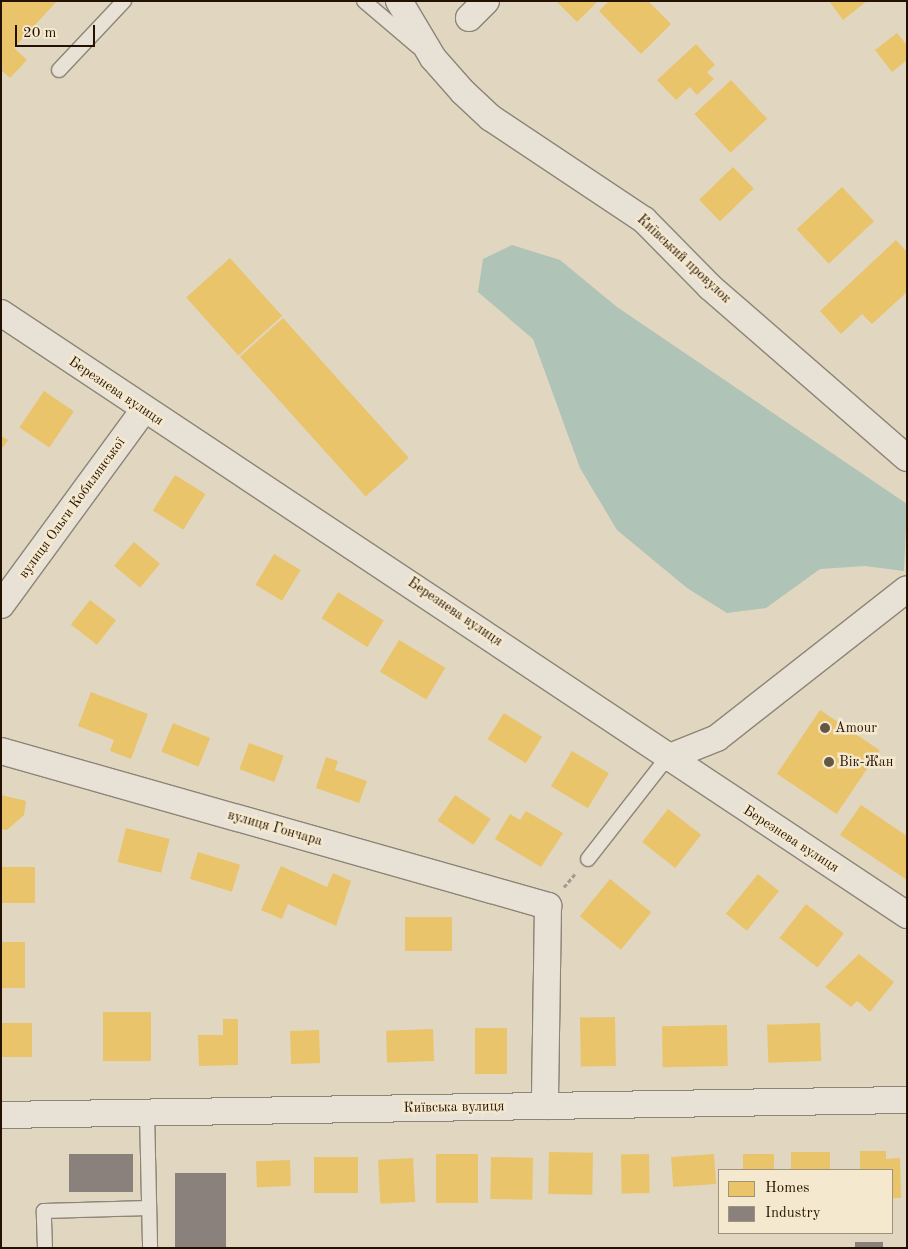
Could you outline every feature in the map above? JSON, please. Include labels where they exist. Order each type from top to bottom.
[{"type":"street","name":"Київський провулок","points":[[399,1],[433,58],[491,118],[644,220],[710,287],[907,458]]},
{"type":"street","name":"Березнева вулиця","points":[[1,313],[143,411],[400,574],[667,758],[907,915]]},
{"type":"street","name":"вулиця Ольги Кобилянської","points":[[1,605],[143,411]]},
{"type":"street","points":[[667,758],[717,738],[907,589]]},
{"type":"street","name":"вулиця Гончара","points":[[1,751],[548,906]]},
{"type":"street","points":[[545,1106],[548,906]]},
{"type":"street","name":"Київська вулиця","points":[[1,1115],[907,1100]]},
{"type":"lane","points":[[59,70],[124,1]]},
{"type":"lane","points":[[364,1],[433,58]]},
{"type":"lane","points":[[588,859],[667,758]]},
{"type":"lane","points":[[147,1112],[150,1248]]},
{"type":"lane","points":[[45,1248],[44,1211],[149,1208]]},
{"type":"path","points":[[548,906],[588,859]]},
{"type":"shaded area","points":[[512,245],[560,260],[617,307],[907,504],[904,571],[865,566],[820,569],[766,608],[727,613],[687,588],[617,530],[580,468],[533,339],[478,292],[483,259]]},
{"type":"building: Homes","points":[[1,1],[57,1],[14,48],[27,60],[10,78],[1,70]]},
{"type":"building: Homes","points":[[556,1],[598,1],[577,22]]},
{"type":"building: Homes","points":[[609,1],[648,1],[671,24],[641,54],[599,11]]},
{"type":"building: Homes","points":[[829,1],[867,1],[843,20]]},
{"type":"building: Homes","points":[[897,33],[907,45],[907,60],[892,72],[875,50]]},
{"type":"building: Homes","points":[[696,44],[715,65],[707,72],[714,79],[697,95],[690,87],[676,100],[657,80]]},
{"type":"building: Homes","points":[[731,80],[767,119],[731,153],[694,114]]},
{"type":"building: Homes","points":[[733,167],[754,189],[720,221],[699,200]]},
{"type":"building: Homes","points":[[842,187],[874,221],[829,264],[797,229]]},
{"type":"building: Homes","points":[[896,240],[907,252],[907,292],[872,324],[862,314],[841,334],[820,311]]},
{"type":"building: Homes","points":[[230,258],[282,316],[238,355],[186,297]]},
{"type":"building: Homes","points":[[283,318],[409,458],[366,497],[240,357]]},
{"type":"building: Homes","points":[[44,391],[74,411],[49,448],[19,427]]},
{"type":"building: Homes","points":[[1,436],[8,440],[1,450]]},
{"type":"building: Homes","points":[[175,475],[206,494],[183,530],[153,511]]},
{"type":"building: Homes","points":[[134,542],[160,564],[140,588],[114,566]]},
{"type":"building: Homes","points":[[274,554],[301,570],[282,601],[255,585]]},
{"type":"building: Homes","points":[[338,592],[384,621],[367,647],[322,618]]},
{"type":"building: Homes","points":[[90,600],[116,620],[97,645],[71,624]]},
{"type":"building: Homes","points":[[399,640],[445,668],[426,700],[380,672]]},
{"type":"building: Homes","points":[[91,692],[148,714],[131,759],[110,751],[114,740],[78,726]]},
{"type":"building: Homes","name":"Вік-Жан","points":[[820,710],[880,750],[837,814],[777,774]]},
{"type":"building: Homes","points":[[504,713],[542,737],[526,763],[488,739]]},
{"type":"building: Homes","points":[[173,723],[210,738],[198,767],[161,752]]},
{"type":"building: Homes","points":[[249,743],[284,756],[274,782],[239,769]]},
{"type":"building: Homes","points":[[572,751],[609,773],[588,808],[551,786]]},
{"type":"building: Homes","points":[[326,757],[338,761],[335,770],[367,781],[359,803],[316,788]]},
{"type":"building: Homes","points":[[1,795],[26,801],[24,815],[7,830],[1,829]]},
{"type":"building: Homes","points":[[455,795],[491,819],[473,845],[438,821]]},
{"type":"building: Homes","points":[[861,805],[907,836],[907,880],[840,835]]},
{"type":"building: Homes","points":[[668,809],[701,835],[675,868],[642,842]]},
{"type":"building: Homes","points":[[526,811],[563,833],[541,867],[495,839],[510,814],[520,820]]},
{"type":"building: Homes","points":[[126,828],[170,839],[161,873],[118,862]]},
{"type":"building: Homes","points":[[198,852],[240,865],[232,892],[190,879]]},
{"type":"building: Homes","points":[[281,866],[327,887],[333,873],[351,881],[336,926],[288,904],[282,919],[261,910]]},
{"type":"building: Homes","points":[[1,867],[35,867],[35,903],[1,903]]},
{"type":"building: Homes","points":[[758,874],[779,891],[747,931],[726,914]]},
{"type":"building: Homes","points":[[610,879],[651,912],[621,950],[580,916]]},
{"type":"building: Homes","points":[[806,904],[844,934],[817,967],[780,938]]},
{"type":"building: Homes","points":[[405,917],[452,917],[452,951],[405,951]]},
{"type":"building: Homes","points":[[1,942],[25,942],[25,988],[1,988]]},
{"type":"building: Homes","points":[[859,954],[894,982],[870,1012],[857,1001],[851,1007],[825,987]]},
{"type":"building: Homes","points":[[103,1012],[151,1012],[151,1061],[103,1061]]},
{"type":"building: Homes","points":[[615,1017],[616,1066],[581,1067],[580,1018]]},
{"type":"building: Homes","points":[[223,1019],[238,1019],[238,1065],[199,1066],[198,1035],[223,1035]]},
{"type":"building: Homes","points":[[1,1023],[32,1023],[32,1057],[1,1057]]},
{"type":"building: Homes","points":[[820,1023],[821,1061],[768,1063],[767,1025]]},
{"type":"building: Homes","points":[[727,1025],[728,1066],[663,1067],[662,1026]]},
{"type":"building: Homes","points":[[475,1028],[507,1028],[507,1074],[475,1074]]},
{"type":"building: Homes","points":[[433,1029],[434,1061],[387,1063],[386,1031]]},
{"type":"building: Homes","points":[[319,1030],[320,1063],[291,1064],[290,1031]]},
{"type":"building: Homes","points":[[860,1151],[886,1151],[886,1159],[900,1158],[901,1198],[893,1198],[893,1169],[860,1169]]},
{"type":"building: Homes","points":[[549,1152],[593,1153],[592,1195],[548,1194]]},
{"type":"building: Homes","points":[[791,1152],[830,1152],[830,1169],[791,1169]]},
{"type":"building: Homes","points":[[436,1154],[478,1154],[478,1203],[436,1203]]},
{"type":"building: Homes","points":[[621,1154],[649,1154],[650,1193],[622,1193]]},
{"type":"building: Homes","points":[[714,1154],[716,1184],[673,1187],[671,1157]]},
{"type":"building: Homes","points":[[743,1154],[774,1154],[774,1169],[743,1169]]},
{"type":"building: Homes","points":[[314,1157],[358,1157],[358,1193],[314,1193]]},
{"type":"building: Homes","points":[[491,1157],[533,1158],[532,1200],[490,1199]]},
{"type":"building: Homes","points":[[413,1158],[415,1202],[380,1204],[378,1160]]},
{"type":"building: Homes","points":[[290,1160],[291,1186],[257,1187],[256,1161]]},
{"type":"building: Industry","points":[[69,1154],[133,1154],[133,1192],[69,1192]]},
{"type":"building: Industry","points":[[175,1173],[226,1173],[226,1248],[175,1248]]},
{"type":"building: Industry","points":[[855,1242],[883,1242],[883,1248],[855,1248]]},
{"type":"place","name":"Amour","points":[[825,728]]},
{"type":"place","name":"Вік-Жан","points":[[829,762]]}]
